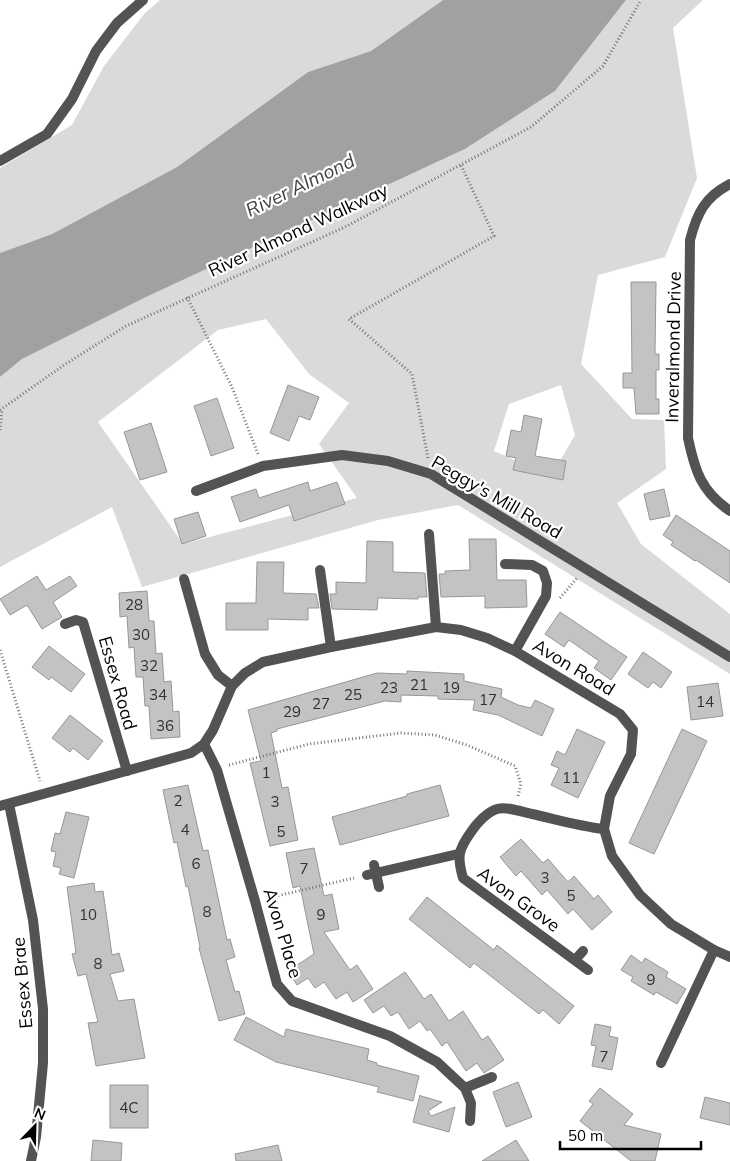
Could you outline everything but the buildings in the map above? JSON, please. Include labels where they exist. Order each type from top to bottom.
[{"type":"street","points":[[0,161],[48,134],[72,99],[96,51],[116,23],[143,0]]},
{"type":"street","name":"Inveralmond Drive","points":[[730,184],[708,198],[696,219],[690,240],[688,438],[694,464],[702,484],[715,501],[730,511]]},
{"type":"street","name":"Peggy's Mill Road","points":[[196,491],[263,466],[342,455],[388,461],[431,474],[730,657]]},
{"type":"street","points":[[429,534],[436,627]]},
{"type":"street","points":[[505,564],[532,565],[543,571],[547,583],[546,596],[515,651]]},
{"type":"street","points":[[320,570],[331,647]]},
{"type":"street","points":[[184,579],[205,654],[218,675],[232,686]]},
{"type":"street","name":"Essex Road","points":[[65,624],[76,620],[83,622],[127,771]]},
{"type":"street","name":"Avon Road","points":[[204,744],[213,730],[232,686],[245,673],[263,662],[436,627],[461,630],[487,638],[515,651],[620,714],[633,730],[631,754],[610,796],[604,829],[612,856],[640,896],[671,924],[714,950],[730,957]]},
{"type":"street","points":[[4,805],[191,753],[204,744]]},
{"type":"street","name":"Avon Place","points":[[204,744],[217,770],[277,984],[292,1001],[390,1036],[437,1062],[465,1088]]},
{"type":"street","name":"Essex Brae","points":[[4,805],[32,920],[43,1009],[43,1063],[36,1137],[31,1161]]},
{"type":"street","points":[[379,887],[372,871],[458,854],[463,842],[473,828],[488,814],[498,809],[514,810],[604,829]]},
{"type":"street","name":"Avon Grove","points":[[458,854],[463,878],[588,970]]},
{"type":"street","points":[[661,1063],[714,950]]},
{"type":"street","points":[[575,960],[583,951]]},
{"type":"street","points":[[470,1121],[471,1103],[465,1088],[492,1077]]},
{"type":"path","name":"River Almond Walkway","points":[[1,410],[64,365],[126,326],[345,227],[532,127],[603,66],[641,0]]},
{"type":"path","points":[[431,474],[412,374],[349,319],[494,236],[461,165]]},
{"type":"path","points":[[187,297],[232,386],[263,466]]},
{"type":"path","points":[[0,430],[1,410]]},
{"type":"path","points":[[0,650],[44,794]]},
{"type":"path","points":[[217,770],[235,763],[309,744],[401,733],[435,735],[467,745],[515,766],[521,784],[514,810]]},
{"type":"path","points":[[255,901],[372,871]]},
{"type":"shaded area","points":[[160,0],[443,0],[371,51],[308,72],[177,167],[52,234],[0,253],[0,168],[72,125],[104,66],[145,13]]},
{"type":"shaded area","points":[[626,0],[703,0],[673,28],[697,178],[665,257],[598,275],[581,364],[632,419],[664,420],[666,469],[617,503],[641,544],[730,614],[730,674],[458,505],[378,520],[142,587],[112,507],[0,567],[0,377],[22,359],[144,298],[465,149],[555,91]],"holes":[[[266,319],[309,374],[349,403],[319,444],[357,498],[183,544],[98,422],[218,330]],[[561,385],[575,435],[551,476],[494,451],[509,404]]]},
{"type":"water","name":"River Almond","points":[[443,0],[626,0],[555,91],[465,149],[144,298],[22,359],[0,377],[0,253],[52,234],[177,167],[308,72],[371,51]]}]
